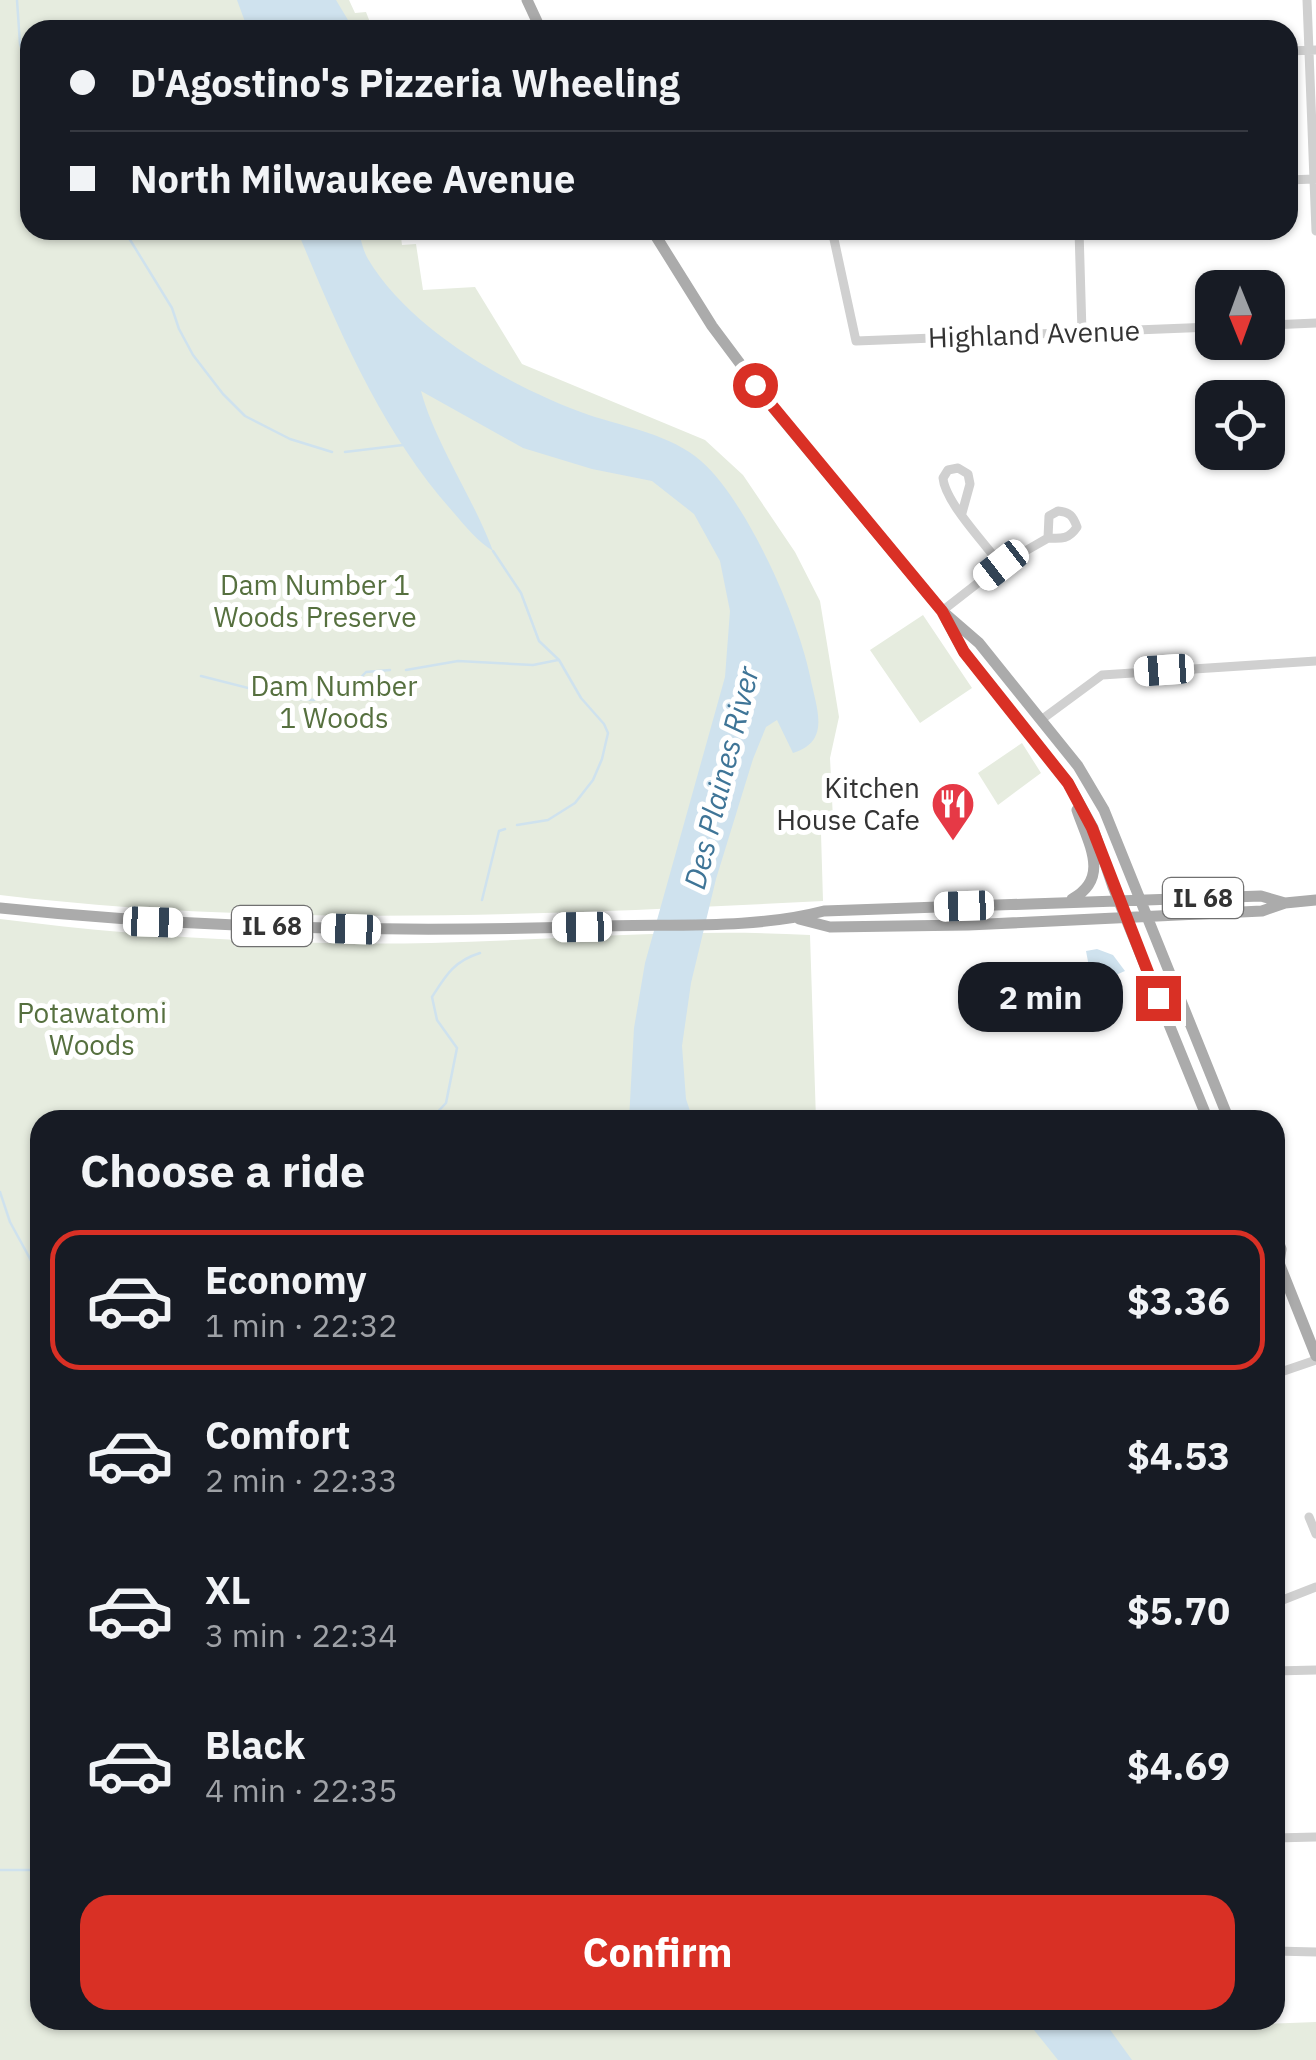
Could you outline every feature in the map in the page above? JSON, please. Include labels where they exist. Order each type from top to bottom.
[{"type":"main road","points":[[658,240],[736,360],[942,611],[979,644],[1078,766],[1104,810],[1225,1110]]},
{"type":"main road","points":[[942,611],[964,652],[1068,783],[1092,828],[1204,1110]]},
{"type":"main road","points":[[1068,783],[1095,870],[1089,887],[1068,902]]},
{"type":"main road","name":"IL 68","points":[[0,908],[153,922],[371,930],[649,925],[795,918],[824,911],[1118,900],[1262,896],[1286,903]]},
{"type":"main road","name":"IL 68","points":[[795,918],[830,927],[1126,918],[1262,911],[1286,903],[1316,900]]},
{"type":"main road","points":[[1285,1281],[1316,1358]]},
{"type":"street","points":[[1306,0],[1312,50],[1316,231]]},
{"type":"street","name":"Highland Avenue","points":[[834,240],[856,340],[1195,328]]},
{"type":"street","points":[[1079,240],[1082,332]]},
{"type":"street","points":[[1285,324],[1316,323]]},
{"type":"street","points":[[962,513],[970,484],[968,474],[958,468],[948,470],[943,478],[944,488],[962,513],[1001,565]]},
{"type":"street","points":[[942,611],[1001,565],[1048,538]]},
{"type":"street","points":[[1041,720],[1102,674],[1316,661]]},
{"type":"street","points":[[1285,1370],[1316,1358]]},
{"type":"street","points":[[1309,1517],[1316,1534]]},
{"type":"street","points":[[1285,1600],[1313,1589],[1316,1604]]},
{"type":"street","points":[[1285,1671],[1316,1670]]},
{"type":"street","points":[[1285,1838],[1316,1836]]},
{"type":"street","points":[[1285,1952],[1316,1952]]},
{"type":"green space","name":"Dam Number 1 Woods Preserve","points":[[0,0],[349,0],[355,13],[366,12],[369,20],[20,20],[20,240],[401,240],[402,245],[416,244],[423,290],[475,287],[522,364],[705,440],[743,475],[795,552],[820,601],[839,717],[830,758],[833,819],[821,833],[823,901],[411,916],[207,912],[0,895]]},
{"type":"green space","points":[[923,615],[972,688],[920,723],[870,650]]},
{"type":"green space","points":[[1022,743],[1041,773],[998,805],[978,773]]},
{"type":"green space","name":"Potawatomi Woods","points":[[0,919],[107,931],[323,943],[715,933],[810,935],[816,1110],[30,1110],[30,2030],[1285,2030],[1285,2023],[1316,2022],[1316,2060],[0,2060]]},
{"type":"water","points":[[237,0],[336,0],[348,20],[244,20]]},
{"type":"water","name":"Des Plaines River","points":[[301,240],[361,240],[366,256],[386,285],[409,310],[465,354],[559,403],[662,438],[689,452],[718,479],[736,503],[768,561],[804,651],[818,711],[817,732],[805,748],[793,753],[777,720],[766,727],[753,759],[716,879],[691,983],[682,1046],[690,1110],[630,1110],[634,1028],[645,963],[725,677],[730,611],[720,561],[694,514],[652,481],[592,469],[523,448],[421,391],[435,430],[493,551],[467,529],[428,482],[383,414]]},
{"type":"water","points":[[1097,949],[1113,955],[1125,971],[1104,980],[1090,972],[1086,951]]},
{"type":"water","points":[[1034,2030],[1110,2030],[1132,2060],[1058,2060]]},
{"type":"waterway","points":[[17,0],[20,44]]},
{"type":"waterway","points":[[130,240],[172,308],[193,355],[223,394],[245,416],[290,439],[332,452]]},
{"type":"waterway","points":[[345,452],[403,445]]},
{"type":"waterway","points":[[493,551],[521,593],[539,641],[559,660],[608,733],[593,780],[575,803],[548,820],[517,825]]},
{"type":"waterway","points":[[406,670],[458,661],[533,665],[558,660]]},
{"type":"waterway","points":[[330,694],[349,690],[366,672],[390,670]]},
{"type":"waterway","points":[[201,676],[287,698],[314,700]]},
{"type":"waterway","points":[[482,900],[499,831],[505,829]]},
{"type":"waterway","points":[[439,1110],[446,1103],[457,1048],[437,1020],[432,997],[452,970],[480,953]]},
{"type":"waterway","points":[[0,1192],[10,1222],[30,1259]]},
{"type":"waterway","points":[[0,1870],[30,1870]]},
{"type":"place","name":"Kitchen House Cafe","points":[[953,842]]},
{"type":"route","points":[[755,385],[942,611],[964,652],[1068,783],[1092,828],[1158,998]]},
{"type":"park label","name":"Dam Number 1 Woods","points":[[334,702]]}]
